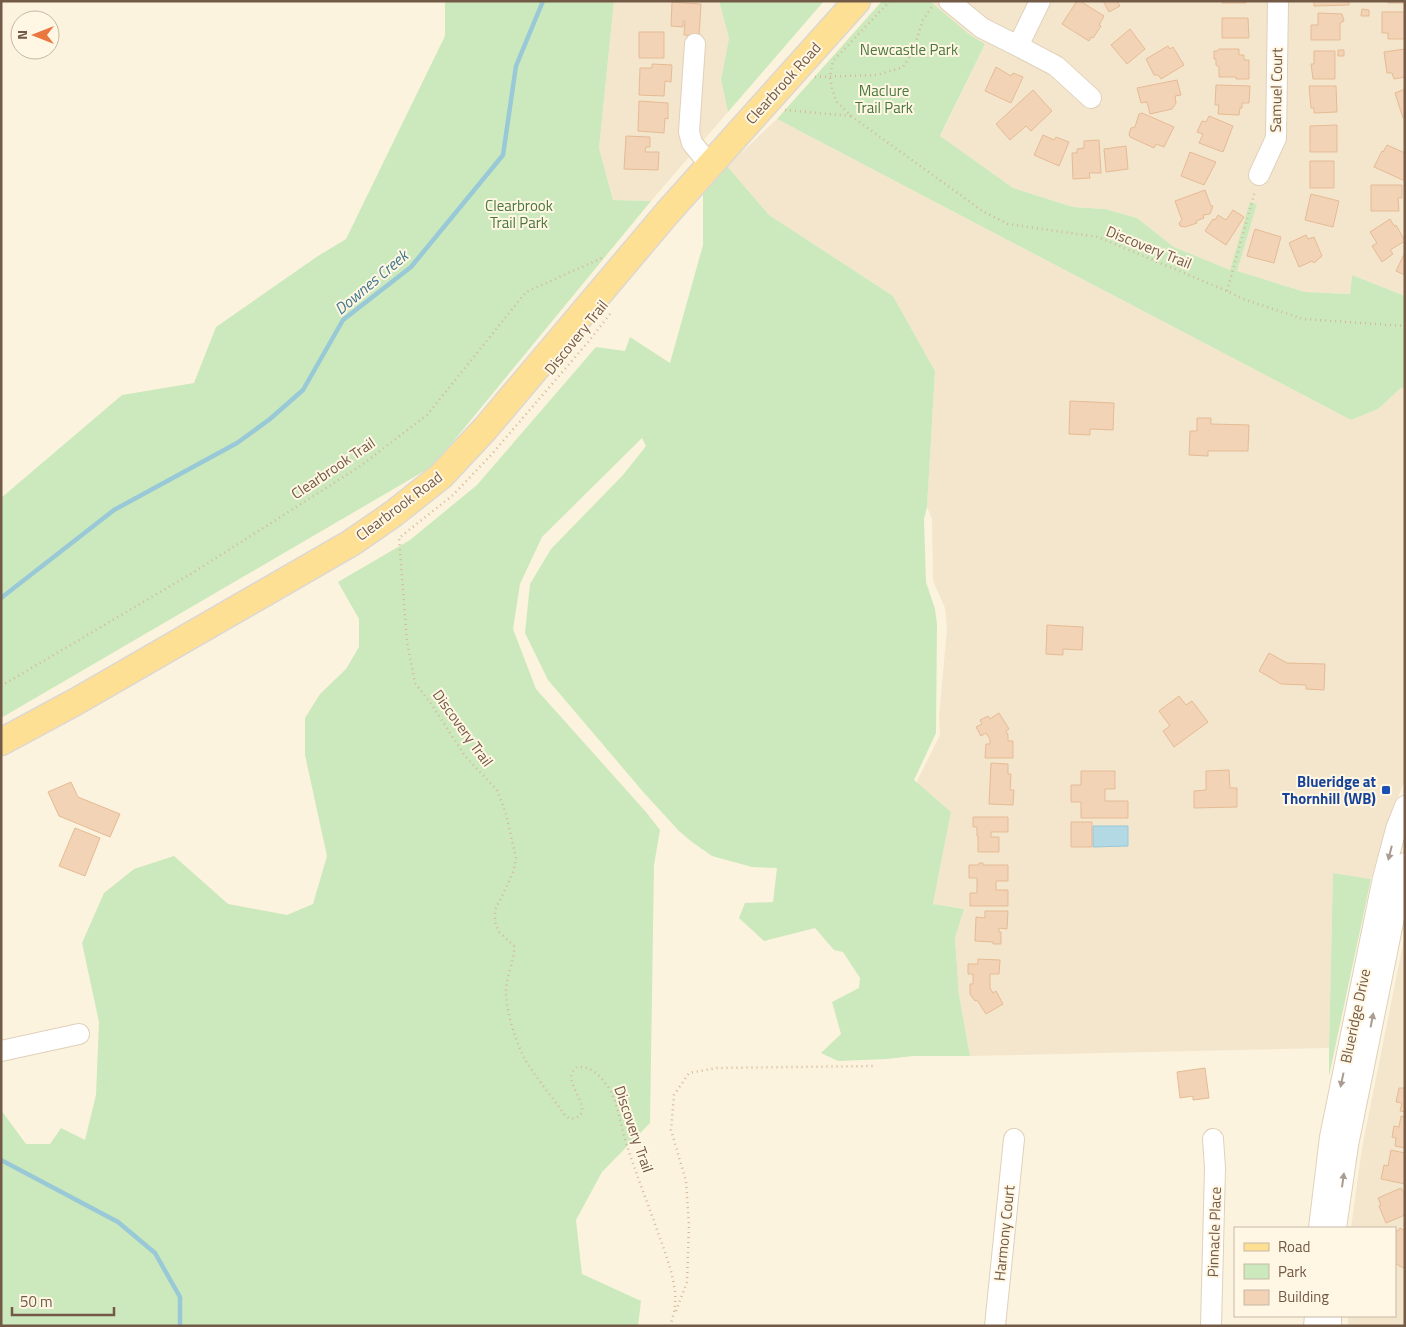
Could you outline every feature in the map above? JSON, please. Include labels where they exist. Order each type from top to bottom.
[{"type":"main road","name":"Clearbrook Road","points":[[1,742],[77,701],[351,543],[394,514],[441,476],[485,429],[710,165],[857,1]]},
{"type":"street","points":[[949,1],[982,28],[1056,66],[1091,98]]},
{"type":"street","points":[[1018,46],[1040,1]]},
{"type":"street","name":"Samuel Court","points":[[1259,175],[1276,138],[1278,1]]},
{"type":"street","points":[[695,44],[689,132],[692,143],[710,165]]},
{"type":"street","name":"Blueridge Drive","points":[[1319,1227],[1330,1137],[1383,878],[1396,830],[1405,806]]},
{"type":"street","name":"Blueridge Drive","points":[[1336,1227],[1348,1145],[1405,863]]},
{"type":"street","points":[[1,1051],[79,1034]]},
{"type":"street","name":"Harmony Court","points":[[995,1326],[1014,1139]]},
{"type":"street","name":"Pinnacle Place","points":[[1211,1326],[1215,1168],[1213,1139]]},
{"type":"path","points":[[890,1],[833,61],[830,77],[877,75],[903,67],[913,51],[923,20],[936,1]]},
{"type":"path","name":"Discovery Trail","points":[[830,77],[836,101],[851,116],[984,212],[1008,224],[1098,238],[1243,299],[1303,319],[1405,326]]},
{"type":"path","points":[[783,110],[851,116]]},
{"type":"path","points":[[1227,291],[1259,175]]},
{"type":"path","name":"Clearbrook Trail","points":[[1,686],[194,572],[359,467],[427,415],[526,292],[604,258]]},
{"type":"path","name":"Discovery Trail","points":[[611,313],[491,455],[453,495],[399,538],[407,642],[415,683],[466,756],[497,790],[506,814],[516,858],[508,884],[495,910],[495,922],[499,932],[514,946],[508,971],[507,1011],[525,1059],[564,1114],[570,1119],[577,1118],[582,1113],[582,1104],[571,1080],[572,1072],[577,1067],[585,1066],[595,1072],[607,1084],[615,1102],[624,1136],[668,1261],[675,1290],[674,1314],[670,1326]]},
{"type":"path","points":[[674,1314],[687,1282],[689,1226],[686,1181],[671,1130],[674,1094],[689,1073],[717,1068],[874,1066]]},
{"type":"shaded area","points":[[614,1],[719,1],[729,38],[721,80],[728,112],[651,201],[613,200],[599,148]]},
{"type":"shaded area","points":[[930,1],[1405,1],[1405,296],[1352,275],[1350,294],[1305,292],[1236,271],[1257,204],[1251,202],[1230,270],[1174,247],[1137,218],[1105,209],[1073,207],[1013,188],[940,137],[985,44],[970,35]]},
{"type":"shaded area","points":[[777,119],[1351,420],[1378,409],[1401,388],[1405,388],[1405,780],[1385,829],[1371,879],[1333,873],[1329,1048],[970,1056],[959,995],[955,938],[964,909],[933,904],[951,812],[916,783],[940,735],[939,716],[947,629],[945,608],[933,581],[932,519],[927,507],[935,371],[893,296],[769,215],[727,166]]},
{"type":"shaded area","points":[[1405,934],[1405,1326],[1348,1326],[1348,1317],[1396,1317],[1396,1227],[1351,1227],[1362,1148]]},
{"type":"green space","name":"Clearbrook Trail Park","points":[[445,1],[614,1],[599,148],[613,200],[651,201],[433,466],[1,718],[1,498],[122,395],[194,383],[216,327],[318,256],[346,239],[445,36]]},
{"type":"green space","points":[[719,1],[824,1],[728,112],[721,80],[729,38]]},
{"type":"green space","name":"Maclure Trail Park","points":[[882,1],[930,1],[970,35],[985,44],[940,136],[1013,188],[1073,207],[1105,209],[1137,218],[1174,247],[1230,270],[1250,202],[1257,204],[1237,271],[1305,292],[1350,294],[1352,275],[1405,296],[1405,388],[1401,388],[1378,409],[1351,420],[777,119]]},
{"type":"green space","points":[[727,166],[769,215],[893,296],[935,371],[927,507],[924,519],[926,582],[935,609],[937,624],[936,733],[914,780],[951,812],[933,904],[964,909],[955,938],[959,995],[970,1056],[913,1056],[838,1061],[821,1053],[841,1034],[832,1002],[859,988],[860,978],[843,952],[834,950],[815,928],[764,941],[739,918],[745,903],[773,902],[777,868],[752,867],[712,856],[692,842],[679,831],[645,794],[548,680],[525,633],[530,584],[551,549],[623,475],[646,446],[642,438],[542,537],[520,584],[513,629],[536,689],[660,830],[654,865],[650,1123],[602,1172],[576,1220],[582,1274],[641,1301],[638,1326],[1,1326],[1,1110],[26,1144],[50,1144],[61,1128],[85,1140],[96,1095],[99,1022],[82,943],[104,893],[134,869],[174,856],[228,904],[287,915],[313,904],[327,856],[305,755],[305,718],[320,694],[346,669],[359,647],[359,619],[338,582],[410,540],[477,485],[596,347],[625,351],[630,337],[670,363],[703,245],[703,192]]},
{"type":"green space","points":[[1333,873],[1371,879],[1329,1076],[1329,1048]]},
{"type":"water","points":[[1093,826],[1128,826],[1128,846],[1093,847]]},
{"type":"building","points":[[1077,1],[1104,16],[1099,25],[1101,26],[1089,41],[1062,24]]},
{"type":"building","points":[[1103,1],[1117,1],[1120,6],[1109,12]]},
{"type":"building","points":[[1222,1],[1246,1],[1246,3],[1222,3]]},
{"type":"building","points":[[1314,1],[1349,1],[1349,5],[1314,6]]},
{"type":"building","points":[[1388,1],[1405,1],[1405,3],[1388,3]]},
{"type":"building","points":[[672,2],[701,4],[699,36],[684,35],[685,21],[683,21],[683,27],[671,26]]},
{"type":"building","points":[[1362,9],[1369,10],[1369,16],[1361,16]]},
{"type":"building","points":[[1382,12],[1405,12],[1405,39],[1388,39],[1388,33],[1382,33]]},
{"type":"building","points":[[1318,13],[1342,14],[1344,21],[1340,23],[1340,40],[1311,40],[1311,25],[1318,25]]},
{"type":"building","points":[[1222,18],[1248,18],[1249,38],[1222,38]]},
{"type":"building","points":[[1130,29],[1145,49],[1127,64],[1111,45]]},
{"type":"building","points":[[639,32],[664,32],[664,58],[639,58]]},
{"type":"building","points":[[1168,46],[1170,49],[1173,47],[1184,65],[1161,79],[1158,75],[1154,75],[1146,59]]},
{"type":"building","points":[[1219,49],[1239,49],[1239,55],[1244,55],[1244,60],[1249,60],[1249,79],[1219,77],[1219,67],[1216,65],[1216,59],[1214,59],[1214,51]]},
{"type":"building","points":[[1405,49],[1405,77],[1394,79],[1392,73],[1387,73],[1384,52]]},
{"type":"building","points":[[1338,50],[1344,50],[1344,56],[1338,56]]},
{"type":"building","points":[[1314,51],[1335,51],[1335,79],[1313,79],[1311,64],[1314,64]]},
{"type":"building","points":[[652,64],[672,65],[671,82],[665,81],[664,96],[639,95],[640,68],[652,68]]},
{"type":"building","points":[[996,67],[1011,76],[1013,73],[1023,77],[1011,103],[985,91]]},
{"type":"building","points":[[1177,80],[1181,95],[1175,96],[1176,103],[1172,109],[1150,114],[1147,102],[1141,103],[1137,88]]},
{"type":"building","points":[[1216,85],[1250,86],[1249,103],[1242,103],[1239,115],[1218,114],[1219,105],[1215,105]]},
{"type":"building","points":[[1309,86],[1336,86],[1337,112],[1314,113],[1314,108],[1311,108]]},
{"type":"building","points":[[1405,89],[1405,117],[1403,118],[1395,93]]},
{"type":"building","points":[[1033,90],[1052,111],[1031,131],[1026,126],[1010,140],[996,124]]},
{"type":"building","points":[[639,101],[668,103],[668,119],[665,118],[664,133],[638,131]]},
{"type":"building","points":[[1142,113],[1174,127],[1164,147],[1156,144],[1154,148],[1130,137],[1131,128],[1135,127],[1139,114]]},
{"type":"building","points":[[1209,116],[1233,126],[1223,152],[1199,143],[1203,134],[1197,132],[1202,121],[1206,122]]},
{"type":"building","points":[[1337,125],[1337,152],[1310,152],[1310,126]]},
{"type":"building","points":[[1043,135],[1054,140],[1056,137],[1069,142],[1059,166],[1034,155]]},
{"type":"building","points":[[626,136],[650,137],[650,147],[646,147],[645,152],[659,152],[658,170],[624,169]]},
{"type":"building","points":[[1099,140],[1101,173],[1089,173],[1090,178],[1073,179],[1072,153],[1077,153],[1077,149],[1084,148],[1084,141]]},
{"type":"building","points":[[1387,145],[1405,153],[1405,181],[1374,167]]},
{"type":"building","points":[[1126,146],[1128,169],[1106,172],[1104,149]]},
{"type":"building","points":[[1190,152],[1216,162],[1204,185],[1181,176]]},
{"type":"building","points":[[1310,161],[1334,161],[1334,188],[1310,188]]},
{"type":"building","points":[[1371,185],[1402,185],[1402,198],[1398,198],[1399,211],[1371,211]]},
{"type":"building","points":[[1205,190],[1211,206],[1213,206],[1210,214],[1203,215],[1204,218],[1196,221],[1197,223],[1185,227],[1180,226],[1179,223],[1182,220],[1175,201]]},
{"type":"building","points":[[1311,194],[1339,201],[1333,227],[1305,220]]},
{"type":"building","points":[[1233,210],[1244,217],[1226,245],[1205,231],[1218,215],[1226,220]]},
{"type":"building","points":[[1390,219],[1394,226],[1396,225],[1405,241],[1390,250],[1393,254],[1382,262],[1372,246],[1377,243],[1370,232]]},
{"type":"building","points":[[1255,229],[1281,237],[1274,263],[1247,256]]},
{"type":"building","points":[[1306,235],[1308,239],[1314,237],[1322,256],[1314,263],[1312,261],[1299,267],[1289,243]]},
{"type":"building","points":[[1405,252],[1405,275],[1396,271]]},
{"type":"building","points":[[1070,401],[1114,403],[1113,430],[1090,429],[1090,435],[1069,434]]},
{"type":"building","points":[[1197,418],[1211,418],[1211,424],[1249,425],[1248,451],[1208,451],[1208,456],[1189,455],[1190,431],[1197,431]]},
{"type":"building","points":[[1047,625],[1083,627],[1082,650],[1063,649],[1063,655],[1046,654]]},
{"type":"building","points":[[1269,653],[1287,663],[1325,664],[1324,690],[1306,689],[1306,685],[1281,684],[1259,671]]},
{"type":"building","points":[[1179,696],[1186,705],[1192,701],[1208,722],[1174,747],[1163,731],[1170,726],[1159,711]]},
{"type":"building","points":[[999,713],[1009,729],[1006,731],[1008,741],[1013,741],[1013,758],[985,758],[986,744],[990,744],[990,739],[986,733],[981,736],[976,727],[982,724],[980,720],[988,716],[990,719]]},
{"type":"building","points":[[991,763],[1008,764],[1008,774],[1011,774],[1010,790],[1014,790],[1013,805],[989,804]]},
{"type":"building","points":[[1229,770],[1230,788],[1237,788],[1237,807],[1194,808],[1194,791],[1206,790],[1206,771]]},
{"type":"building","points":[[1081,771],[1115,771],[1115,789],[1105,789],[1105,801],[1128,801],[1128,818],[1081,818],[1081,802],[1071,802],[1071,785],[1081,785]]},
{"type":"building","points":[[71,782],[78,797],[120,814],[110,837],[59,816],[48,792]]},
{"type":"building","points":[[973,817],[1008,817],[1008,832],[991,832],[991,837],[999,837],[999,852],[978,852],[977,827],[973,827]]},
{"type":"building","points":[[1071,822],[1092,822],[1092,847],[1071,847]]},
{"type":"building","points":[[75,828],[100,838],[85,876],[59,866]]},
{"type":"building","points":[[979,863],[983,863],[983,865],[1008,865],[1008,881],[996,881],[996,890],[1008,890],[1008,906],[970,906],[970,893],[977,893],[977,878],[969,878],[969,865],[979,865]]},
{"type":"building","points":[[985,911],[1008,911],[1007,929],[999,928],[1001,944],[975,941],[976,917],[985,918]]},
{"type":"building","points":[[978,959],[1000,960],[999,974],[990,974],[990,988],[993,993],[996,991],[1003,1004],[986,1014],[977,1000],[975,1001],[970,994],[973,974],[968,974],[968,964],[978,964]]},
{"type":"building","points":[[1205,1068],[1209,1098],[1193,1100],[1193,1096],[1180,1098],[1177,1072]]},
{"type":"building","points":[[1399,1088],[1405,1088],[1405,1112],[1400,1111],[1402,1103],[1396,1102]]},
{"type":"building","points":[[1401,1116],[1405,1117],[1405,1148],[1395,1146],[1396,1138],[1392,1137],[1394,1126],[1399,1127]]},
{"type":"building","points":[[1391,1150],[1405,1153],[1405,1184],[1381,1179],[1384,1165],[1388,1166]]},
{"type":"building","points":[[1401,1188],[1405,1195],[1405,1215],[1386,1223],[1378,1198]]},
{"type":"building","points":[[1400,1228],[1405,1231],[1405,1265],[1403,1268],[1396,1264],[1396,1230],[1398,1231]]},
{"type":"waterway","name":"Downes Creek","points":[[1,598],[114,510],[237,443],[270,419],[303,390],[343,320],[411,267],[503,155],[516,66],[543,1]]},
{"type":"waterway","points":[[1,1160],[118,1222],[155,1253],[180,1297],[180,1326]]},
{"type":"place","name":"Blueridge at Thornhill (WB)","points":[[1386,790]]},
{"type":"park label","name":"Newcastle Park","points":[[909,49]]}]
